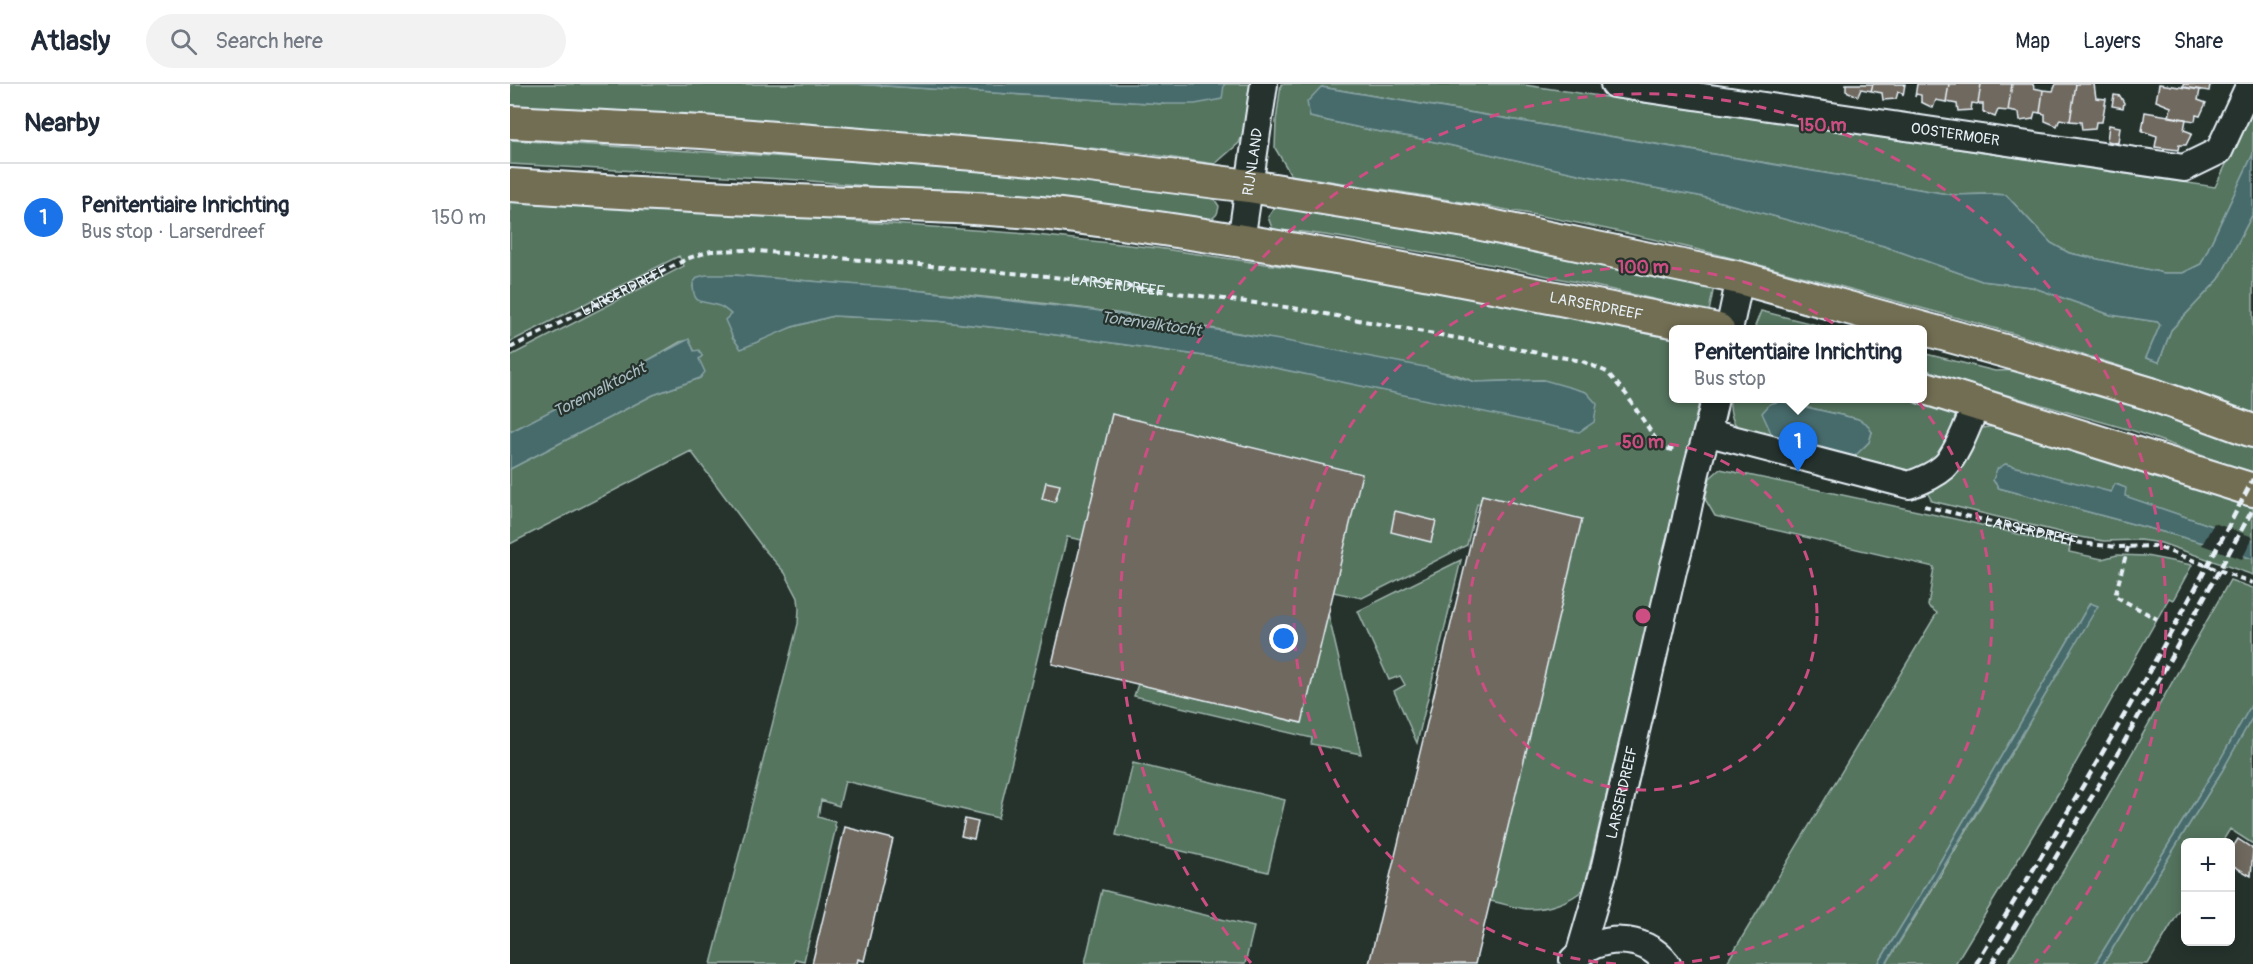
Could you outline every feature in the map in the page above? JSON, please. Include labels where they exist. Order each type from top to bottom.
[{"type":"main road","points":[[510,122],[702,132],[1034,159],[1250,186],[1472,222],[1740,278],[1908,325]]},
{"type":"main road","name":"LARSERDREEF","points":[[510,185],[700,197],[948,207],[1057,215],[1242,241],[1469,281],[1693,325]]},
{"type":"main road","points":[[1927,330],[2116,383],[2253,430]]},
{"type":"main road","points":[[1927,388],[2253,490]]},
{"type":"street","name":"RIJNLAND","points":[[1242,241],[1264,84]]},
{"type":"street","name":"OOSTERMOER","points":[[1614,84],[2184,168],[2219,151],[2250,84]]},
{"type":"street","points":[[1729,325],[1740,278]]},
{"type":"street","name":"LARSERDREEF","points":[[1575,958],[1604,870],[1714,403]]},
{"type":"street","points":[[1709,433],[1909,485],[1944,467],[1957,447],[1977,403]]},
{"type":"street","name":"LARSERDREEF","points":[[1575,958],[1600,942],[1621,940],[1642,945],[1661,956],[1667,964]]},
{"type":"path","name":"LARSERDREEF","points":[[510,348],[689,258],[711,251],[746,250],[1046,276],[1293,308],[1582,361],[1607,372],[1626,394],[1664,448],[1700,457]]},
{"type":"path","name":"LARSERDREEF","points":[[1919,504],[2081,543],[2128,547],[2155,546],[2253,583]]},
{"type":"path","points":[[2128,547],[2115,596],[2157,619]]},
{"type":"green space","points":[[510,84],[855,84],[1164,104],[1223,84],[1254,84],[1250,117],[1239,143],[1215,164],[1140,153],[1029,142],[510,115]]},
{"type":"green space","points":[[1281,84],[1518,84],[2215,187],[2253,109],[2253,154],[2201,264],[2183,273],[2164,273],[2069,253],[2051,243],[2006,195],[1953,195],[1322,87],[1308,102],[1310,117],[1583,175],[1699,196],[1884,246],[1982,281],[2032,287],[2111,315],[2158,322],[2160,325],[2146,358],[2159,362],[2171,330],[2219,279],[2253,213],[2253,413],[2124,367],[2037,341],[1719,255],[1567,221],[1291,175],[1275,148]]},
{"type":"green space","points":[[510,140],[852,161],[1067,178],[1212,196],[1219,206],[1216,215],[1209,220],[1154,212],[800,180],[510,164]]},
{"type":"green space","points":[[510,196],[1027,234],[1157,248],[1334,274],[1471,290],[1669,333],[1669,403],[1699,403],[1584,889],[1565,901],[1542,908],[1522,908],[1490,901],[1482,495],[1480,504],[1477,504],[1467,545],[1362,598],[1067,537],[998,818],[845,781],[839,806],[821,800],[818,817],[835,822],[836,827],[804,961],[795,959],[794,964],[711,964],[798,624],[798,598],[785,573],[763,548],[691,451],[510,544],[510,469],[653,395],[700,378],[698,359],[702,356],[699,351],[695,352],[689,340],[680,342],[628,372],[510,432],[510,356],[684,266],[679,256],[510,342]],"holes":[[[733,275],[1050,304],[1140,317],[1367,357],[1457,375],[1475,382],[1544,380],[1365,386],[1247,362],[1028,331],[936,321],[833,316],[737,342],[732,338],[732,314],[693,287],[695,281]]]},
{"type":"green space","points":[[1282,206],[1604,261],[1714,286],[1709,312],[1481,263],[1325,235],[1277,230],[1272,228],[1268,217],[1275,207]]},
{"type":"green space","points":[[1761,311],[1817,325],[1755,325]]},
{"type":"green space","points":[[1927,354],[1995,371],[2024,370],[2253,444],[2253,474],[2134,431],[1927,372]]},
{"type":"green space","points":[[1927,400],[1957,409],[1945,445],[1939,454],[1922,467],[1895,472],[1740,431],[1730,403],[1776,403],[1854,456],[1869,442],[1872,432],[1858,419],[1789,403],[1927,403]]},
{"type":"green space","points":[[2005,424],[2253,508],[2253,540],[2124,496],[2125,488],[2116,484],[2111,493],[2006,464],[1993,480],[1999,488],[2204,543],[2253,559],[2253,575],[2161,543],[2140,540],[2104,541],[2080,537],[1932,501],[1928,494],[1939,485],[1977,432],[1983,428]]},
{"type":"green space","points":[[1720,469],[1969,522],[2070,547],[2069,552],[2102,559],[2117,555],[2146,556],[2192,565],[2173,600],[2169,598],[2062,787],[1955,964],[1886,964],[1933,888],[2097,606],[2090,603],[1878,964],[1726,964],[1937,613],[1928,606],[1934,567],[1715,516],[1705,499],[1710,478]]},
{"type":"green space","points":[[1461,560],[1417,743],[1394,691],[1405,685],[1400,676],[1389,680],[1358,611]]},
{"type":"green space","points":[[2230,580],[2253,588],[2253,702],[2216,767],[2095,964],[2007,964],[2101,808]]},
{"type":"green space","points":[[1328,613],[1361,754],[1311,744],[1312,738],[1134,696],[1138,684],[1301,723]]},
{"type":"green space","points":[[2253,716],[2253,844],[2230,829],[2224,838],[2181,838],[2181,909],[2148,964],[2103,964],[2222,771]]},
{"type":"green space","points":[[1133,763],[1285,800],[1268,872],[1116,835]]},
{"type":"green space","points":[[1102,890],[1254,927],[1245,964],[1085,963]]},
{"type":"water","points":[[855,84],[1224,85],[1222,99],[1195,104],[1164,104]]},
{"type":"water","points":[[1321,87],[1953,195],[2006,195],[2051,243],[2069,253],[2164,273],[2183,273],[2201,264],[2253,154],[2253,213],[2219,279],[2171,330],[2159,362],[2146,358],[2160,325],[2158,322],[2111,315],[2032,287],[1982,281],[1884,246],[1699,196],[1583,175],[1310,117],[1307,102]]},
{"type":"water","name":"Torenvalktocht","points":[[706,275],[886,287],[1093,310],[1286,341],[1425,367],[1475,382],[1544,380],[1586,392],[1597,404],[1594,422],[1579,432],[1247,362],[1028,331],[936,321],[833,316],[792,327],[741,349],[725,320],[731,314],[713,304],[700,301],[695,296],[693,283],[698,277]]},
{"type":"water","name":"Torenvalktocht","points":[[689,339],[694,351],[699,350],[702,356],[699,359],[705,372],[700,378],[653,395],[510,469],[510,432]]},
{"type":"water","points":[[1789,403],[1858,419],[1866,423],[1872,432],[1869,442],[1854,457],[1773,437],[1762,413],[1770,404]]},
{"type":"water","points":[[2005,464],[2111,492],[2115,484],[2126,488],[2125,496],[2253,540],[2253,559],[2204,543],[1999,488],[1993,480],[1997,469]]},
{"type":"water","points":[[2090,603],[2098,606],[1886,964],[1878,964],[1927,884]]},
{"type":"water","points":[[2253,702],[2253,716],[2222,771],[2103,964],[2095,964],[2216,767]]},
{"type":"pier","points":[[2214,523],[2253,537],[2242,559],[2202,545]]},
{"type":"building","points":[[1846,84],[1873,84],[1871,91],[1861,89],[1858,96],[1846,91]]},
{"type":"building","points":[[1873,84],[1905,84],[1903,96],[1898,92],[1896,99],[1883,100],[1882,93],[1871,91]]},
{"type":"building","points":[[1917,84],[1949,84],[1946,102],[1936,100],[1933,108],[1921,102],[1921,95],[1916,94],[1915,97]]},
{"type":"building","points":[[1949,84],[1981,84],[1978,104],[1972,103],[1971,110],[1958,111],[1957,104],[1946,102]]},
{"type":"building","points":[[1981,84],[2012,84],[2008,111],[1998,110],[1995,117],[1983,112],[1983,104],[1978,104]]},
{"type":"building","points":[[2012,84],[2033,84],[2034,88],[2043,90],[2040,113],[2035,112],[2033,119],[2020,121],[2019,113],[2008,111]]},
{"type":"building","points":[[2056,84],[2076,84],[2070,121],[2060,119],[2057,126],[2045,121],[2045,114],[2040,113],[2043,90],[2053,91]]},
{"type":"building","points":[[2076,84],[2094,84],[2096,98],[2106,99],[2102,122],[2096,122],[2095,129],[2082,130],[2081,122],[2070,121]]},
{"type":"building","points":[[2159,84],[2200,90],[2198,100],[2206,103],[2200,116],[2196,115],[2195,121],[2169,117],[2171,107],[2156,101]]},
{"type":"building","points":[[2183,84],[2215,84],[2210,85],[2209,91],[2183,87]]},
{"type":"building","points":[[2114,95],[2120,96],[2124,103],[2123,108],[2112,106]]},
{"type":"building","points":[[2145,112],[2186,119],[2184,130],[2192,133],[2186,145],[2179,145],[2178,150],[2155,147],[2157,136],[2142,131]]},
{"type":"building","points":[[2109,125],[2120,127],[2118,143],[2107,141]]},
{"type":"building","points":[[1112,414],[1362,474],[1302,723],[1052,664]]},
{"type":"building","points":[[1046,482],[1060,485],[1055,502],[1042,499]]},
{"type":"building","points":[[1482,495],[1582,519],[1475,964],[1369,964]]},
{"type":"building","points":[[1395,511],[1436,521],[1431,542],[1391,532]]},
{"type":"building","points":[[965,819],[978,822],[974,839],[961,836]]},
{"type":"building","points":[[845,827],[893,839],[864,961],[858,959],[857,964],[812,964]]},
{"type":"building","points":[[2238,839],[2253,849],[2251,876],[2235,867],[2235,844]]},
{"type":"railway","points":[[1976,964],[2119,724],[2188,602],[2253,479]]},
{"type":"railway","points":[[1992,964],[2118,753],[2253,509]]},
{"type":"place","name":"Penitentiaire Inrichting","points":[[1798,472]]}]
